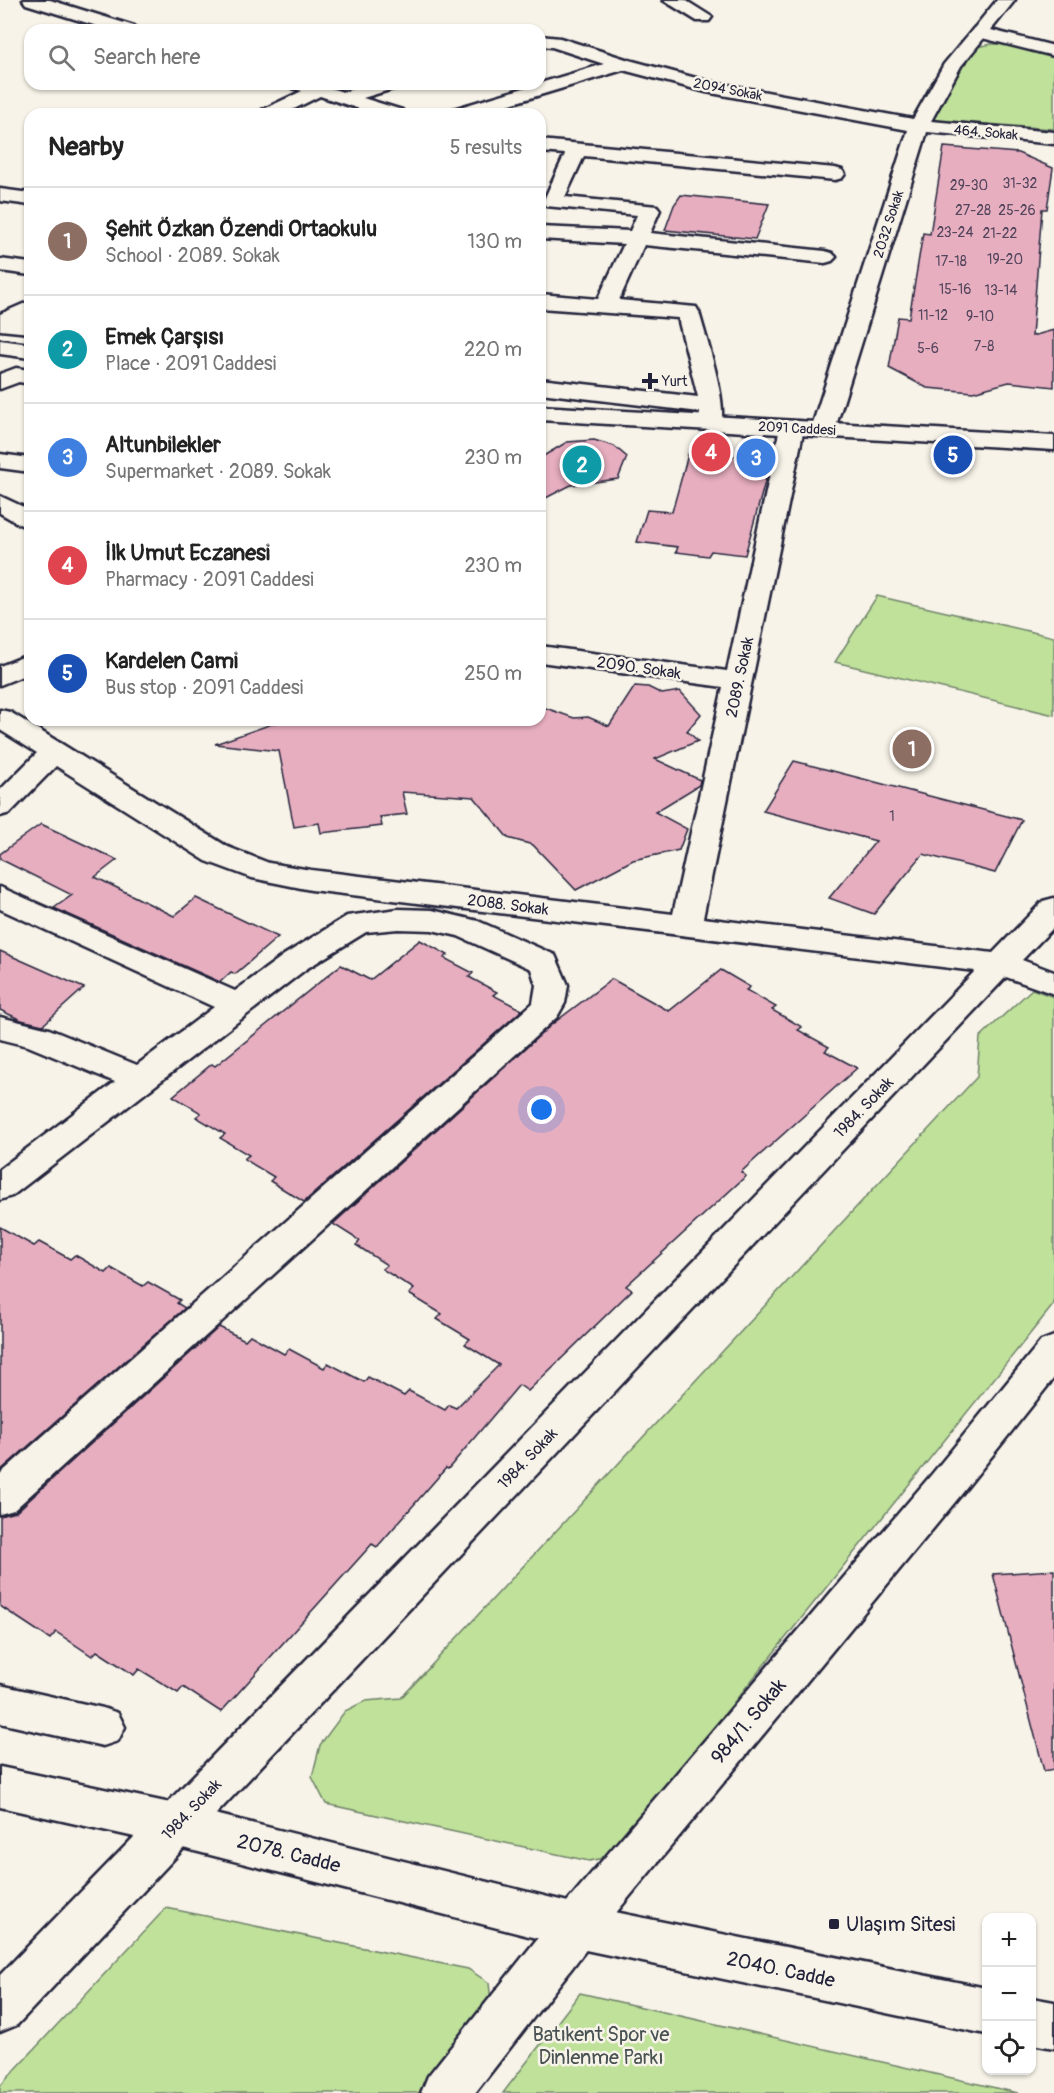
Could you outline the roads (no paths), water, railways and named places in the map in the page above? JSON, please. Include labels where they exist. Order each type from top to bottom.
[{"type":"street","points":[[32,0],[109,24]]},
{"type":"street","points":[[672,0],[703,17]]},
{"type":"street","name":"2032 Sokak","points":[[823,429],[919,126],[953,64],[1006,0]]},
{"type":"street","points":[[980,32],[1054,51]]},
{"type":"street","name":"2094 Sokak","points":[[546,41],[697,84],[919,126]]},
{"type":"street","points":[[546,87],[623,64]]},
{"type":"street","points":[[281,108],[318,90],[376,108]]},
{"type":"street","points":[[343,98],[369,90]]},
{"type":"street","points":[[477,108],[537,90]]},
{"type":"street","name":"464. Sokak","points":[[919,126],[1054,138]]},
{"type":"street","points":[[546,147],[835,174]]},
{"type":"street","points":[[577,150],[553,202],[650,210],[605,306]]},
{"type":"street","points":[[546,181],[562,182]]},
{"type":"street","points":[[0,195],[24,198]]},
{"type":"street","points":[[546,233],[637,238],[825,257]]},
{"type":"street","points":[[0,266],[24,268]]},
{"type":"street","points":[[0,311],[24,300]]},
{"type":"street","points":[[546,301],[688,312],[712,414],[546,387]]},
{"type":"street","points":[[24,311],[0,323],[24,325]]},
{"type":"street","points":[[0,382],[16,375],[24,376]]},
{"type":"street","name":"2091 Caddesi","points":[[546,414],[712,414],[792,428],[1054,443]]},
{"type":"street","name":"2089. Sokak","points":[[686,926],[792,428]]},
{"type":"street","points":[[0,461],[24,464]]},
{"type":"street","points":[[0,503],[24,517]]},
{"type":"street","name":"2090. Sokak","points":[[546,655],[738,681]]},
{"type":"street","points":[[0,677],[24,665]]},
{"type":"street","name":"2088. Sokak","points":[[0,718],[217,854],[263,871],[311,880],[1000,964],[1054,983]]},
{"type":"street","points":[[0,807],[54,752]]},
{"type":"street","points":[[0,897],[238,1005]]},
{"type":"street","name":"1984. Sokak","points":[[0,2008],[1054,908]]},
{"type":"street","points":[[0,1186],[295,962],[358,923],[398,919],[432,920],[467,928],[544,962],[553,981],[551,1000],[546,1008],[0,1498]]},
{"type":"street","points":[[0,1028],[37,1037],[141,1080]]},
{"type":"street","name":"984/1. Sokak","points":[[445,2093],[576,1926],[939,1495],[1054,1351]]},
{"type":"street","points":[[0,1704],[104,1727]]},
{"type":"street","name":"2078. Cadde","points":[[0,1787],[175,1825],[576,1926]]},
{"type":"street","name":"2040. Cadde","points":[[576,1926],[982,2010]]},
{"type":"street","points":[[1036,2022],[1054,2025]]},
{"type":"place","name":"Yurt","points":[[650,381]]},
{"type":"place","name":"İlk Umut Eczanesi","points":[[711,452]]},
{"type":"place","name":"Kardelen Cami","points":[[953,455]]},
{"type":"place","name":"Altunbilekler","points":[[756,458]]},
{"type":"place","name":"Emek Çarşısı","points":[[582,465]]},
{"type":"place","name":"Şehit Özkan Özendi Ortaokulu","points":[[912,749]]},
{"type":"place","name":"Ulaşım Sitesi","points":[[834,1924]]},
{"type":"park label","name":"Batıkent Spor ve Dinlenme Parkı","points":[[601,2046]]}]
